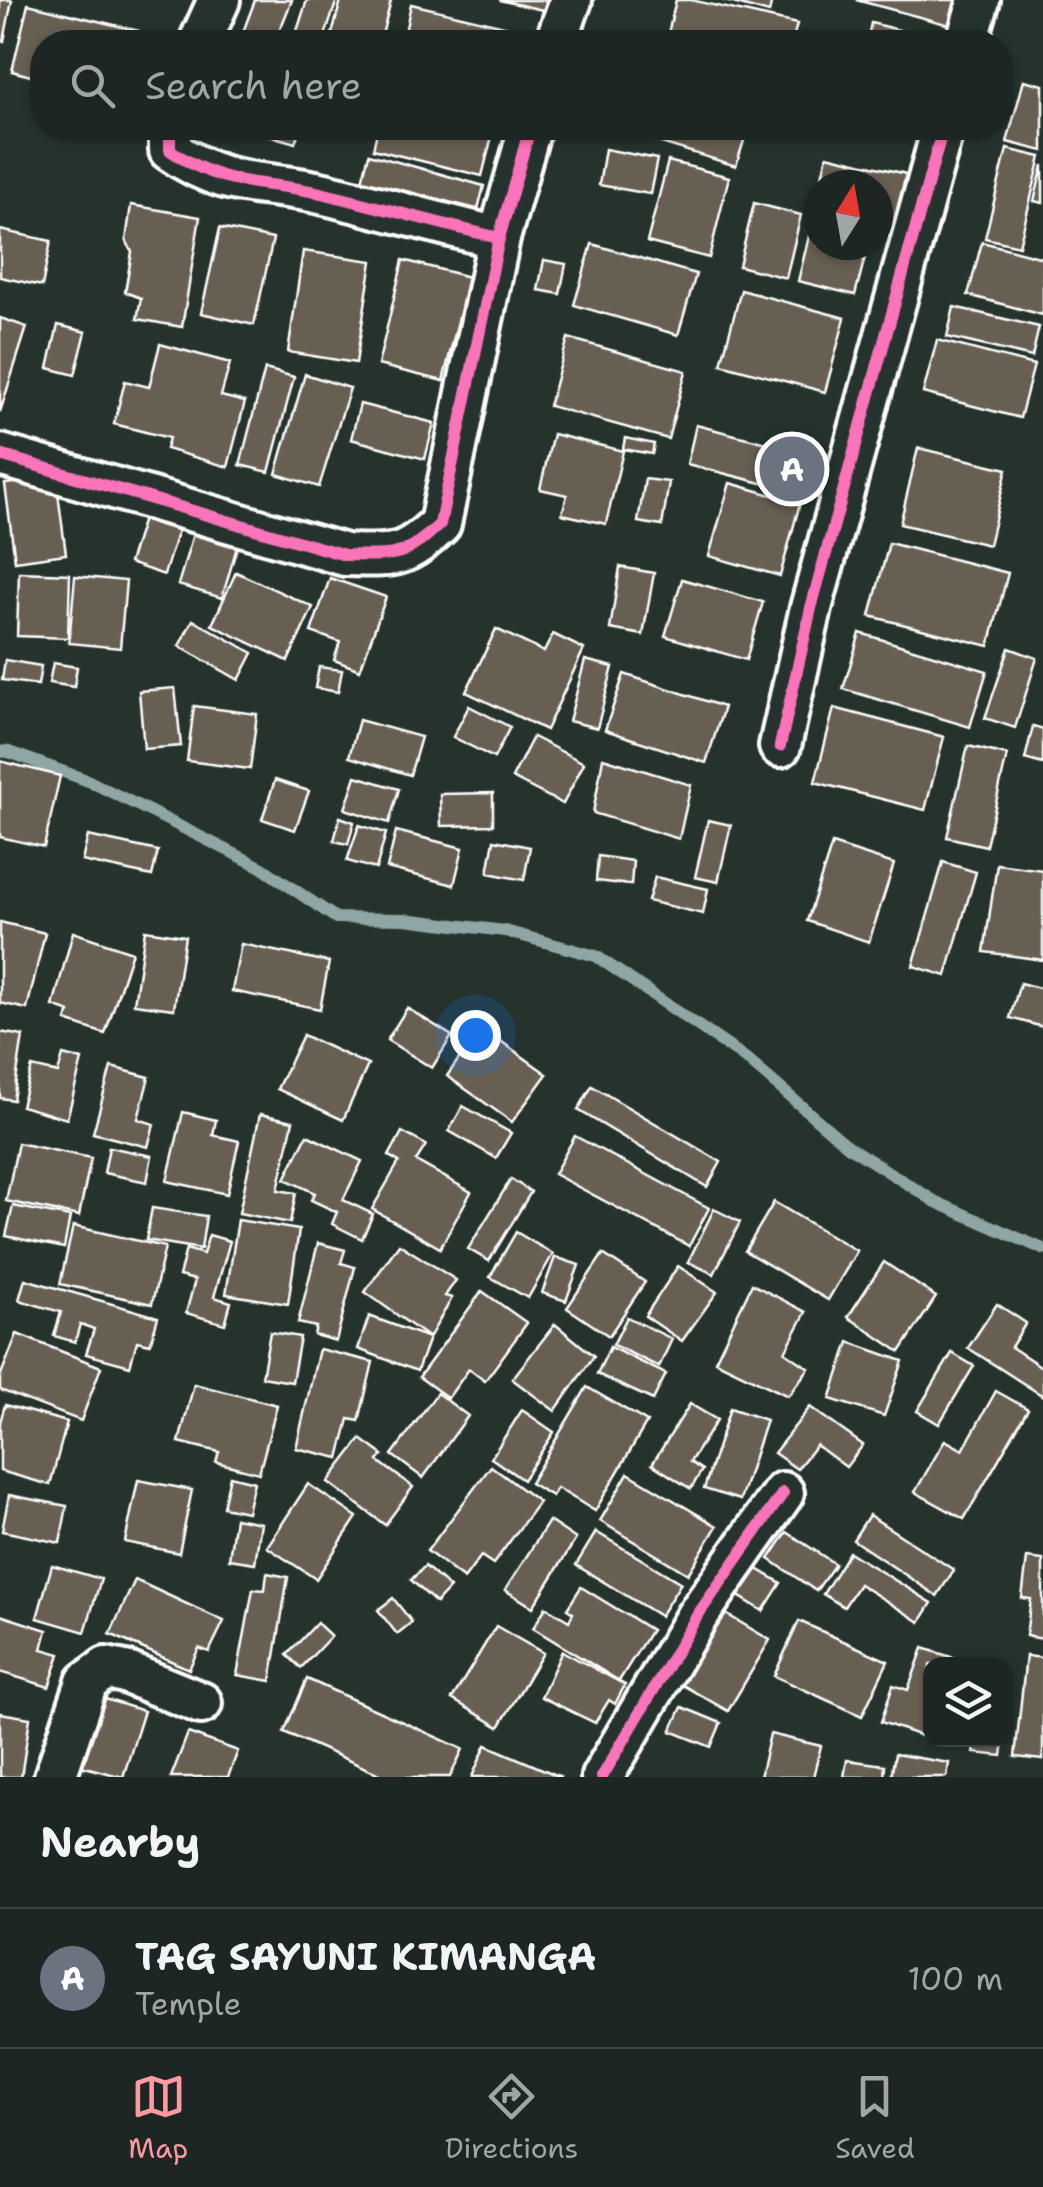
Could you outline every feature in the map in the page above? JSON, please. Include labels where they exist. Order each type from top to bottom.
[{"type":"street","points":[[205,30],[219,0]]},
{"type":"street","points":[[560,30],[571,0]]},
{"type":"street","points":[[970,30],[979,0]]},
{"type":"street","points":[[170,140],[170,150],[196,168],[225,178],[320,193],[499,238]]},
{"type":"street","points":[[0,455],[346,556],[392,556],[414,548],[440,524],[499,238],[527,140]]},
{"type":"street","points":[[780,746],[810,608],[941,140]]},
{"type":"street","points":[[602,1777],[697,1616],[783,1492]]},
{"type":"street","points":[[55,1777],[87,1682],[106,1668],[201,1703]]},
{"type":"building","points":[[0,0],[12,0],[4,41],[0,40]]},
{"type":"building","points":[[255,0],[292,0],[280,30],[244,30]]},
{"type":"building","points":[[307,0],[337,0],[327,30],[297,30]]},
{"type":"building","points":[[341,0],[391,1],[383,30],[333,30]]},
{"type":"building","points":[[499,0],[550,0],[547,11]]},
{"type":"building","points":[[676,0],[797,24],[795,30],[669,30]]},
{"type":"building","points":[[722,0],[772,0],[769,13]]},
{"type":"building","points":[[856,0],[964,0],[957,27]]},
{"type":"building","points":[[28,4],[135,30],[30,30],[30,76],[12,71]]},
{"type":"building","points":[[411,4],[521,30],[406,30]]},
{"type":"building","points":[[871,23],[899,30],[870,30]]},
{"type":"building","points":[[1024,80],[1043,85],[1043,151],[1007,142],[1013,140],[1013,120]]},
{"type":"building","points":[[375,140],[491,140],[482,176],[373,149]]},
{"type":"building","points":[[652,140],[744,140],[736,166]]},
{"type":"building","points":[[605,149],[657,159],[650,194],[599,185]]},
{"type":"building","points":[[1007,149],[1041,157],[1019,246],[985,238]]},
{"type":"building","points":[[369,154],[484,186],[477,213],[362,181]]},
{"type":"building","points":[[827,155],[889,170],[824,170]]},
{"type":"building","points":[[668,161],[729,177],[709,258],[647,242]]},
{"type":"building","points":[[1043,165],[1043,203],[1034,201]]},
{"type":"building","points":[[893,171],[906,174],[893,228]]},
{"type":"building","points":[[754,203],[801,215],[786,278],[739,266]]},
{"type":"building","points":[[131,205],[200,217],[182,327],[137,319],[141,298],[125,292],[132,252],[126,240]]},
{"type":"building","points":[[220,228],[273,239],[254,325],[201,313]]},
{"type":"building","points":[[0,230],[51,241],[42,286],[0,277]]},
{"type":"building","points":[[982,242],[1043,258],[1043,315],[968,295]]},
{"type":"building","points":[[592,244],[696,274],[678,335],[574,305]]},
{"type":"building","points":[[303,251],[372,261],[356,363],[288,352]]},
{"type":"building","points":[[403,260],[469,277],[443,381],[378,365]]},
{"type":"building","points":[[544,260],[566,264],[560,294],[538,290]]},
{"type":"building","points":[[803,260],[864,260],[855,295],[798,281]]},
{"type":"building","points":[[741,290],[845,318],[825,392],[721,364]]},
{"type":"building","points":[[954,307],[1039,327],[1032,357],[947,337]]},
{"type":"building","points":[[0,318],[27,327],[0,412]]},
{"type":"building","points":[[58,325],[86,332],[75,375],[48,368]]},
{"type":"building","points":[[568,338],[686,371],[668,439],[549,406]]},
{"type":"building","points":[[937,340],[1034,365],[1020,418],[923,393]]},
{"type":"building","points":[[160,344],[230,363],[221,396],[245,402],[228,467],[166,449],[169,438],[114,424],[125,381],[149,387]]},
{"type":"building","points":[[265,369],[294,377],[269,472],[240,465]]},
{"type":"building","points":[[305,374],[350,388],[319,487],[276,474]]},
{"type":"building","points":[[360,404],[434,423],[425,459],[351,439]]},
{"type":"building","points":[[696,425],[814,455],[805,494],[687,464]]},
{"type":"building","points":[[553,434],[623,451],[606,524],[562,514],[567,495],[540,489]]},
{"type":"building","points":[[625,438],[654,444],[652,454],[623,449]]},
{"type":"building","points":[[918,448],[1007,469],[989,545],[900,524]]},
{"type":"building","points":[[56,478],[66,554],[15,561],[5,484]]},
{"type":"building","points":[[645,479],[669,482],[662,526],[638,522]]},
{"type":"building","points":[[730,483],[800,503],[780,576],[709,556]]},
{"type":"building","points":[[147,506],[182,517],[164,575],[129,563]]},
{"type":"building","points":[[195,527],[239,540],[222,598],[178,585]]},
{"type":"building","points":[[889,543],[1008,573],[989,646],[870,616]]},
{"type":"building","points":[[620,567],[654,573],[643,635],[610,629]]},
{"type":"building","points":[[19,572],[70,574],[68,638],[17,636]]},
{"type":"building","points":[[236,572],[313,607],[288,661],[212,625]]},
{"type":"building","points":[[75,576],[126,581],[120,648],[69,643]]},
{"type":"building","points":[[330,578],[386,597],[360,670],[334,660],[340,642],[311,632]]},
{"type":"building","points":[[682,579],[763,602],[746,660],[665,636]]},
{"type":"building","points":[[193,620],[253,653],[239,680],[179,646]]},
{"type":"building","points":[[496,629],[544,652],[553,634],[584,649],[546,730],[466,692]]},
{"type":"building","points":[[860,633],[987,671],[970,727],[843,689]]},
{"type":"building","points":[[1009,648],[1037,658],[1015,728],[985,718]]},
{"type":"building","points":[[5,660],[41,666],[38,685],[2,680]]},
{"type":"building","points":[[585,660],[613,667],[597,728],[569,721]]},
{"type":"building","points":[[53,663],[77,667],[74,687],[49,683]]},
{"type":"building","points":[[319,667],[342,670],[338,692],[315,688]]},
{"type":"building","points":[[624,674],[724,707],[706,763],[605,730]]},
{"type":"building","points":[[175,688],[181,746],[144,749],[139,691]]},
{"type":"building","points":[[194,706],[257,714],[250,769],[187,761]]},
{"type":"building","points":[[469,706],[510,727],[494,758],[453,737]]},
{"type":"building","points":[[834,708],[944,737],[925,810],[815,782]]},
{"type":"building","points":[[359,720],[421,737],[410,775],[349,757]]},
{"type":"building","points":[[1033,726],[1043,729],[1043,764],[1025,759]]},
{"type":"building","points":[[533,737],[584,763],[563,804],[512,778]]},
{"type":"building","points":[[968,746],[1007,755],[986,846],[947,837]]},
{"type":"building","points":[[603,758],[691,785],[679,839],[593,813]]},
{"type":"building","points":[[0,761],[60,776],[44,847],[0,837]]},
{"type":"building","points":[[356,776],[399,789],[389,823],[345,809]]},
{"type":"building","points":[[275,780],[309,791],[295,830],[262,819]]},
{"type":"building","points":[[493,793],[493,825],[441,826],[440,794]]},
{"type":"building","points":[[340,817],[354,822],[348,844],[334,841]]},
{"type":"building","points":[[708,820],[731,825],[718,882],[695,877]]},
{"type":"building","points":[[359,825],[386,833],[376,869],[347,861]]},
{"type":"building","points":[[396,831],[463,848],[454,885],[387,868]]},
{"type":"building","points":[[88,836],[158,851],[152,876],[82,861]]},
{"type":"building","points":[[494,840],[530,847],[524,880],[488,873]]},
{"type":"building","points":[[832,844],[894,864],[869,942],[807,921]]},
{"type":"building","points":[[598,856],[633,861],[631,885],[596,881]]},
{"type":"building","points":[[943,862],[976,872],[946,976],[913,966]]},
{"type":"building","points":[[997,864],[1043,870],[1043,960],[984,952]]},
{"type":"building","points":[[655,877],[708,889],[703,914],[648,901]]},
{"type":"building","points":[[0,922],[45,933],[27,1009],[0,1003]]},
{"type":"building","points":[[145,930],[185,936],[174,1009],[134,1004]]},
{"type":"building","points":[[73,932],[132,952],[105,1034],[66,1021],[70,1012],[53,1006]]},
{"type":"building","points":[[241,944],[329,962],[320,1009],[232,991]]},
{"type":"building","points":[[1020,983],[1043,989],[1043,1027],[1010,1018]]},
{"type":"building","points":[[407,1008],[452,1036],[432,1068],[387,1040]]},
{"type":"building","points":[[481,1027],[547,1074],[512,1122],[447,1076]]},
{"type":"building","points":[[0,1032],[23,1036],[13,1100],[0,1098]]},
{"type":"building","points":[[303,1035],[368,1065],[343,1120],[277,1089]]},
{"type":"building","points":[[63,1055],[82,1060],[67,1119],[21,1106],[32,1067],[58,1073]]},
{"type":"building","points":[[111,1067],[149,1077],[138,1119],[154,1124],[148,1147],[93,1133]]},
{"type":"building","points":[[592,1086],[721,1162],[707,1187],[578,1110]]},
{"type":"building","points":[[463,1106],[511,1133],[496,1158],[449,1131]]},
{"type":"building","points":[[183,1112],[216,1120],[213,1135],[239,1141],[227,1194],[167,1181]]},
{"type":"building","points":[[260,1114],[293,1121],[278,1190],[296,1193],[290,1223],[239,1213]]},
{"type":"building","points":[[402,1132],[426,1145],[416,1161],[471,1192],[440,1248],[372,1209],[399,1162],[389,1156]]},
{"type":"building","points":[[307,1135],[362,1161],[343,1200],[373,1214],[362,1239],[332,1224],[337,1212],[311,1200],[315,1193],[285,1179]]},
{"type":"building","points":[[575,1136],[709,1208],[689,1246],[554,1174]]},
{"type":"building","points":[[18,1143],[91,1158],[79,1216],[6,1201]]},
{"type":"building","points":[[109,1147],[152,1156],[147,1182],[104,1173]]},
{"type":"building","points":[[511,1179],[531,1192],[489,1261],[468,1249]]},
{"type":"building","points":[[774,1202],[857,1251],[828,1300],[745,1251]]},
{"type":"building","points":[[13,1206],[70,1217],[64,1248],[6,1236]]},
{"type":"building","points":[[152,1208],[206,1216],[201,1249],[146,1240]]},
{"type":"building","points":[[714,1209],[740,1222],[714,1274],[688,1262]]},
{"type":"building","points":[[238,1220],[299,1230],[288,1304],[226,1294]]},
{"type":"building","points":[[73,1226],[165,1247],[152,1304],[60,1284]]},
{"type":"building","points":[[516,1232],[553,1254],[528,1298],[490,1277]]},
{"type":"building","points":[[209,1235],[230,1241],[214,1297],[231,1302],[225,1324],[186,1313],[195,1280],[179,1276],[186,1249],[203,1254]]},
{"type":"building","points":[[318,1243],[345,1250],[341,1263],[355,1267],[336,1341],[314,1335],[316,1327],[298,1323]]},
{"type":"building","points":[[399,1244],[456,1280],[445,1296],[452,1298],[429,1338],[365,1292]]},
{"type":"building","points":[[603,1254],[645,1282],[609,1336],[567,1308]]},
{"type":"building","points":[[555,1257],[579,1265],[566,1301],[542,1293]]},
{"type":"building","points":[[884,1262],[936,1297],[900,1352],[848,1317]]},
{"type":"building","points":[[678,1266],[717,1292],[682,1341],[645,1316]]},
{"type":"building","points":[[25,1279],[158,1317],[150,1344],[137,1341],[130,1366],[86,1354],[94,1329],[80,1324],[75,1342],[54,1336],[61,1312],[19,1300]]},
{"type":"building","points":[[752,1284],[806,1312],[785,1352],[809,1368],[788,1396],[715,1361]]},
{"type":"building","points":[[482,1291],[527,1323],[485,1381],[469,1369],[448,1398],[419,1377]]},
{"type":"building","points":[[997,1304],[1026,1323],[1011,1347],[1043,1368],[1043,1396],[968,1348]]},
{"type":"building","points":[[369,1316],[429,1338],[417,1371],[358,1349]]},
{"type":"building","points":[[627,1317],[672,1339],[659,1367],[613,1345]]},
{"type":"building","points":[[555,1324],[594,1356],[555,1411],[512,1379]]},
{"type":"building","points":[[270,1332],[300,1337],[292,1382],[262,1377]]},
{"type":"building","points":[[17,1334],[101,1367],[81,1421],[0,1390],[0,1377]]},
{"type":"building","points":[[849,1342],[903,1361],[884,1416],[830,1399]]},
{"type":"building","points":[[610,1347],[666,1374],[653,1400],[597,1374]]},
{"type":"building","points":[[319,1349],[373,1362],[359,1421],[349,1419],[339,1458],[296,1448]]},
{"type":"building","points":[[952,1353],[974,1366],[939,1424],[917,1411]]},
{"type":"building","points":[[194,1384],[277,1405],[259,1473],[216,1462],[219,1452],[179,1442]]},
{"type":"building","points":[[587,1387],[647,1422],[595,1511],[557,1488],[552,1496],[530,1483]]},
{"type":"building","points":[[996,1391],[1028,1409],[964,1519],[915,1492],[945,1440],[963,1450]]},
{"type":"building","points":[[437,1393],[468,1416],[423,1478],[392,1455]]},
{"type":"building","points":[[690,1404],[717,1420],[690,1462],[702,1470],[691,1489],[652,1464]]},
{"type":"building","points":[[5,1405],[67,1422],[50,1485],[0,1471],[0,1422]]},
{"type":"building","points":[[810,1407],[863,1445],[846,1467],[816,1445],[797,1469],[774,1453]]},
{"type":"building","points":[[730,1408],[766,1420],[740,1500],[704,1489]]},
{"type":"building","points":[[522,1410],[554,1432],[523,1480],[491,1458]]},
{"type":"building","points":[[361,1439],[383,1455],[378,1461],[413,1487],[385,1525],[328,1482]]},
{"type":"building","points":[[491,1466],[539,1502],[493,1564],[481,1556],[464,1579],[427,1551]]},
{"type":"building","points":[[628,1473],[717,1526],[688,1574],[600,1521]]},
{"type":"building","points":[[230,1476],[254,1482],[247,1512],[223,1507]]},
{"type":"building","points":[[138,1480],[192,1490],[179,1553],[125,1542]]},
{"type":"building","points":[[308,1484],[357,1517],[316,1579],[267,1547]]},
{"type":"building","points":[[9,1495],[67,1506],[60,1543],[2,1531]]},
{"type":"building","points":[[869,1515],[954,1570],[937,1596],[853,1540]]},
{"type":"building","points":[[235,1518],[261,1523],[255,1563],[229,1559]]},
{"type":"building","points":[[549,1521],[576,1539],[533,1607],[505,1590]]},
{"type":"building","points":[[596,1532],[681,1583],[660,1616],[576,1565]]},
{"type":"building","points":[[787,1532],[835,1564],[816,1591],[769,1559]]},
{"type":"building","points":[[849,1552],[932,1603],[920,1622],[859,1584],[844,1607],[823,1594]]},
{"type":"building","points":[[1027,1558],[1043,1560],[1043,1639],[1026,1636],[1031,1599],[1022,1598]]},
{"type":"building","points":[[749,1564],[781,1583],[763,1611],[732,1592]]},
{"type":"building","points":[[52,1565],[101,1579],[85,1632],[37,1618]]},
{"type":"building","points":[[425,1566],[450,1588],[436,1603],[411,1580]]},
{"type":"building","points":[[267,1573],[288,1577],[271,1681],[237,1675],[253,1589],[265,1590]]},
{"type":"building","points":[[135,1580],[224,1621],[209,1652],[199,1648],[189,1669],[110,1634]]},
{"type":"building","points":[[581,1587],[651,1630],[619,1681],[533,1628],[546,1607],[569,1621],[573,1613],[567,1609]]},
{"type":"building","points":[[393,1598],[412,1622],[397,1634],[378,1610]]},
{"type":"building","points":[[721,1611],[770,1640],[728,1711],[679,1683]]},
{"type":"building","points":[[0,1615],[47,1630],[42,1649],[60,1654],[49,1687],[0,1672]]},
{"type":"building","points":[[799,1621],[888,1661],[862,1716],[774,1676]]},
{"type":"building","points":[[317,1623],[331,1636],[301,1668],[287,1655]]},
{"type":"building","points":[[496,1626],[543,1653],[499,1727],[452,1699]]},
{"type":"building","points":[[923,1648],[951,1657],[923,1657],[923,1737],[881,1722],[893,1685],[908,1690]]},
{"type":"building","points":[[562,1651],[625,1685],[615,1704],[609,1700],[595,1723],[541,1697]]},
{"type":"building","points":[[1026,1656],[1043,1658],[1043,1760],[1015,1757]]},
{"type":"building","points":[[307,1679],[463,1749],[450,1777],[386,1777],[284,1732]]},
{"type":"building","points":[[102,1698],[144,1711],[123,1777],[81,1766]]},
{"type":"building","points":[[682,1707],[721,1723],[711,1747],[671,1731]]},
{"type":"building","points":[[0,1713],[30,1718],[21,1777],[0,1777]]},
{"type":"building","points":[[188,1733],[238,1751],[228,1777],[171,1777]]},
{"type":"building","points":[[770,1734],[821,1746],[813,1777],[760,1777]]},
{"type":"building","points":[[486,1745],[561,1777],[472,1777]]},
{"type":"building","points":[[975,1747],[1003,1747],[1002,1756],[974,1753]]},
{"type":"building","points":[[895,1754],[949,1763],[947,1777],[891,1777]]},
{"type":"building","points":[[847,1760],[885,1765],[884,1777],[844,1777]]},
{"type":"waterway","points":[[0,752],[89,781],[261,867],[336,918],[404,919],[505,931],[596,956],[745,1058],[849,1147],[936,1202],[1043,1249]]},
{"type":"cycle path","points":[[170,140],[170,150],[228,178],[303,189],[499,238]]},
{"type":"cycle path","points":[[0,455],[345,555],[387,555],[417,544],[440,524],[499,238],[527,140]]},
{"type":"cycle path","points":[[780,746],[811,608],[940,140]]},
{"type":"cycle path","points":[[602,1777],[697,1616],[783,1493]]},
{"type":"place","name":"TAG SAYUNI KIMANGA","points":[[792,469]]}]
